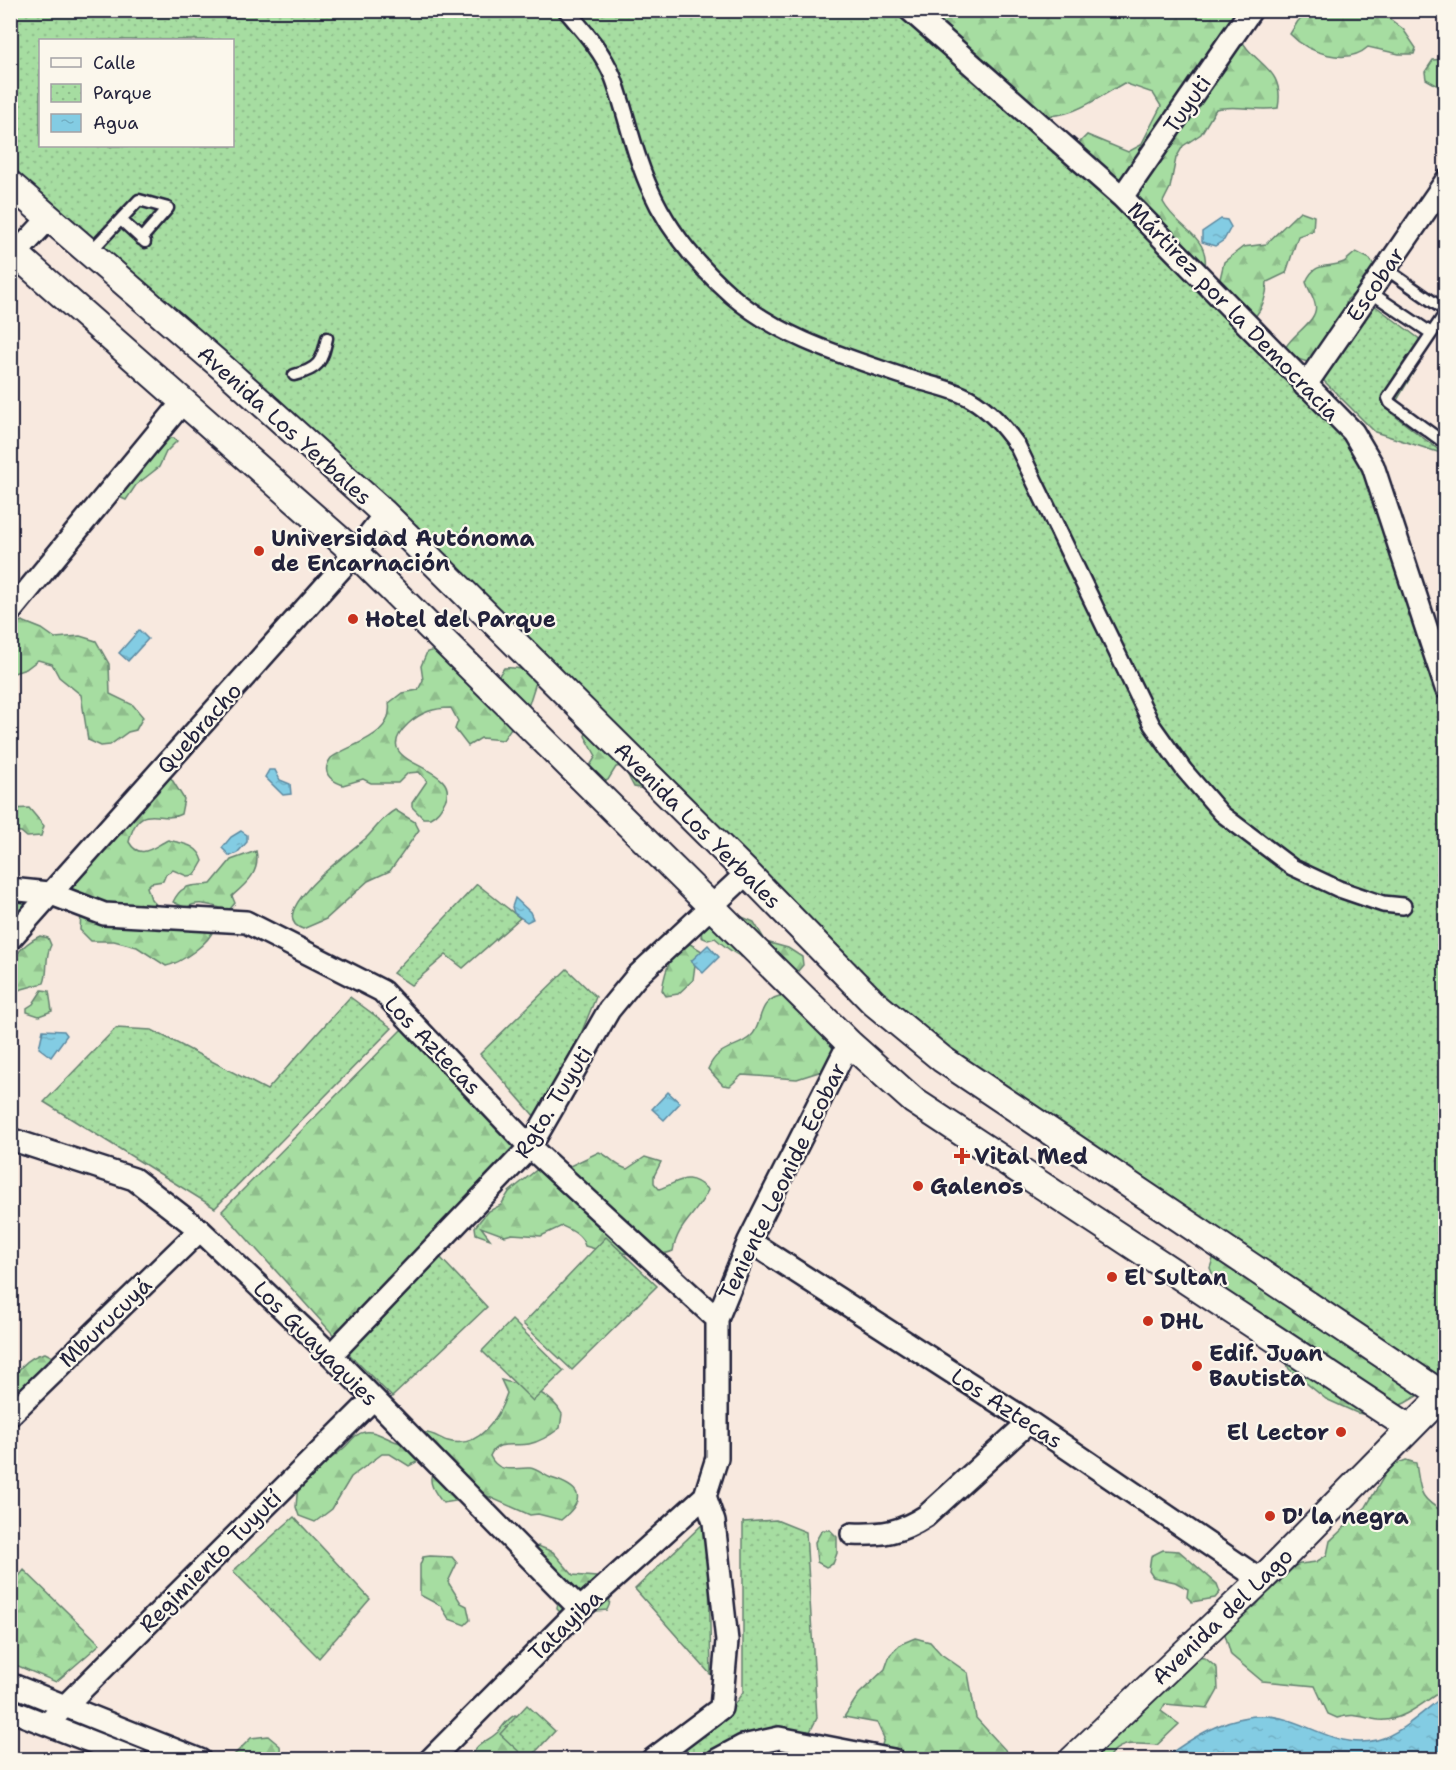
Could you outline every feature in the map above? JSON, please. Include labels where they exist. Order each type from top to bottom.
[{"type":"street","points":[[566,10],[589,37],[612,75],[633,146],[650,190],[671,228],[693,256],[733,296],[779,329],[831,352],[967,397],[997,418],[1017,445],[1152,725],[1184,770],[1222,814],[1292,867],[1339,889],[1383,904],[1403,906]]},
{"type":"street","name":"Mártirez por la Democracia","points":[[910,10],[1122,197],[1305,386],[1353,432],[1373,466],[1446,688]]},
{"type":"street","name":"Tuyuti","points":[[1122,197],[1251,10]]},
{"type":"street","name":"Escobar","points":[[1305,386],[1446,181]]},
{"type":"street","name":"Avenida Los Yerbales","points":[[10,184],[385,514],[747,873],[874,1003],[942,1059],[1444,1394]]},
{"type":"street","points":[[50,218],[12,255],[355,553],[849,1043],[914,1101],[1410,1428]]},
{"type":"street","points":[[10,612],[182,403]]},
{"type":"street","name":"Quebracho","points":[[10,939],[355,553],[385,514]]},
{"type":"street","name":"Rgto. Tuyuti","points":[[331,1354],[530,1147],[609,1010],[637,976],[710,905],[747,873]]},
{"type":"street","name":"Los Aztecas","points":[[10,889],[49,893],[104,914],[246,922],[382,991],[530,1147],[717,1319]]},
{"type":"street","name":"Teniente Leonide Ecobar","points":[[717,1319],[749,1241],[849,1043]]},
{"type":"street","name":"Los Guayaquies","points":[[10,1139],[134,1179],[200,1230],[331,1354],[580,1609]]},
{"type":"street","name":"Mburucuyá","points":[[10,1415],[200,1230]]},
{"type":"street","name":"Los Aztecas","points":[[749,1241],[1029,1422],[1261,1580]]},
{"type":"street","points":[[652,1760],[721,1708],[727,1641],[714,1522],[705,1496],[717,1458],[717,1319]]},
{"type":"street","name":"Avenida del Lago","points":[[1072,1760],[1261,1580],[1444,1394]]},
{"type":"street","name":"Regimiento Tuyutí","points":[[47,1724],[373,1399]]},
{"type":"street","points":[[852,1534],[878,1535],[906,1528],[926,1516],[1029,1422]]},
{"type":"street","name":"Tatayiba","points":[[430,1760],[580,1609],[705,1496]]},
{"type":"street","points":[[138,1760],[47,1724],[12,1716],[17,1687],[200,1760]]},
{"type":"street","points":[[717,1760],[743,1746],[779,1738],[893,1760]]},
{"type":"lane","points":[[89,253],[139,200],[168,208],[144,241],[121,220]]},
{"type":"lane","points":[[1386,269],[1446,312],[1389,394],[1388,401],[1446,444]]},
{"type":"lane","points":[[1370,292],[1431,333]]},
{"type":"lane","points":[[294,375],[312,370],[323,357],[327,338]]},
{"type":"green space","points":[[11,11],[910,11],[1122,197],[1353,432],[1445,688],[1445,1392],[942,1059],[385,514],[11,184]]},
{"type":"green space","points":[[886,11],[1234,11],[1237,30],[1243,44],[1266,66],[1277,83],[1278,108],[1216,109],[1201,134],[1183,146],[1176,158],[1170,188],[1163,202],[1177,220],[1193,234],[1204,251],[1204,276],[1077,145],[1087,135],[1128,152],[1141,145],[1161,106],[1153,93],[1124,83],[1071,112],[1048,116],[1035,115]]},
{"type":"green space","points":[[1303,11],[1379,11],[1403,29],[1416,48],[1414,54],[1399,54],[1368,47],[1349,56],[1328,55],[1317,51],[1307,47],[1290,34],[1298,21],[1304,17]]},
{"type":"green space","points":[[1446,59],[1445,90],[1426,79],[1425,72],[1433,60]]},
{"type":"green space","points":[[1300,211],[1314,216],[1313,231],[1298,236],[1286,273],[1267,282],[1260,309],[1255,317],[1248,318],[1219,283],[1224,262],[1243,247],[1266,244]]},
{"type":"green space","points":[[1356,252],[1370,259],[1378,272],[1347,300],[1343,315],[1310,363],[1296,358],[1286,347],[1310,321],[1315,310],[1314,301],[1306,282],[1318,268],[1344,262]]},
{"type":"green space","points":[[1374,305],[1429,346],[1390,412],[1444,454],[1375,432],[1321,378]]},
{"type":"green space","points":[[170,438],[177,441],[166,452],[159,467],[136,485],[126,500],[116,496]]},
{"type":"green space","points":[[22,621],[42,629],[55,638],[80,636],[96,641],[109,664],[110,694],[133,705],[143,717],[136,730],[128,732],[110,745],[101,746],[88,740],[81,695],[59,677],[52,664],[38,660],[26,669],[11,674],[11,626]]},
{"type":"green space","points":[[434,650],[457,673],[483,684],[495,681],[504,668],[526,672],[536,682],[529,704],[507,718],[511,728],[503,740],[481,738],[468,746],[455,729],[458,721],[451,708],[428,712],[408,724],[397,738],[397,749],[405,757],[441,779],[447,789],[445,801],[439,811],[430,818],[423,818],[412,807],[412,803],[427,781],[419,772],[408,773],[398,783],[371,783],[363,779],[343,785],[330,778],[327,767],[331,758],[369,738],[385,724],[389,715],[389,703],[402,693],[418,690],[423,680],[421,666],[427,652]]},
{"type":"green space","points":[[587,729],[650,790],[634,787],[623,766],[616,767],[608,780],[600,783],[588,769],[596,756],[585,736]]},
{"type":"green space","points":[[165,774],[171,778],[184,799],[181,814],[173,817],[145,817],[133,829],[129,842],[133,848],[142,852],[168,840],[198,851],[203,861],[195,875],[187,876],[173,870],[166,874],[163,881],[151,883],[147,887],[151,899],[162,911],[214,928],[207,940],[194,951],[166,966],[137,947],[114,941],[91,941],[80,930],[81,914],[68,891],[66,871]]},
{"type":"green space","points":[[29,808],[44,826],[41,836],[27,837],[21,832],[11,831],[11,809]]},
{"type":"green space","points":[[395,810],[415,822],[419,830],[390,871],[368,881],[326,919],[303,929],[293,922],[294,911],[301,897]]},
{"type":"green space","points":[[256,851],[254,871],[247,882],[232,896],[235,903],[230,909],[203,904],[186,908],[173,902],[185,888],[211,884],[231,860]]},
{"type":"green space","points":[[477,884],[520,918],[463,968],[446,955],[411,985],[393,973]]},
{"type":"green space","points":[[25,901],[33,905],[11,943],[11,903]]},
{"type":"green space","points":[[740,916],[754,922],[766,942],[788,948],[802,957],[803,965],[798,971],[754,962],[735,954],[715,938],[708,940],[701,937],[702,928],[711,924],[736,923]]},
{"type":"green space","points":[[40,936],[48,938],[51,945],[44,983],[15,991],[11,996],[14,960],[23,947]]},
{"type":"green space","points":[[690,944],[702,951],[695,965],[693,980],[678,994],[666,996],[662,990],[670,962],[678,951]]},
{"type":"green space","points":[[567,969],[596,997],[543,1126],[480,1054]]},
{"type":"green space","points":[[42,990],[49,991],[52,1011],[39,1016],[27,1012],[27,1008],[33,1004]]},
{"type":"green space","points":[[789,994],[836,1052],[825,1070],[797,1079],[742,1075],[730,1086],[723,1085],[708,1069],[712,1061],[722,1051],[740,1044],[751,1036],[765,1006],[770,1001],[778,996]]},
{"type":"green space","points":[[350,997],[392,1028],[215,1208],[44,1102],[116,1028],[152,1030],[267,1090]]},
{"type":"green space","points":[[402,1029],[528,1149],[339,1341],[222,1211]]},
{"type":"green space","points":[[599,1152],[627,1169],[645,1157],[661,1162],[654,1176],[654,1183],[659,1189],[689,1179],[708,1190],[704,1199],[683,1226],[675,1241],[673,1251],[642,1255],[593,1248],[585,1246],[579,1236],[562,1226],[541,1236],[512,1234],[505,1236],[481,1227],[490,1239],[476,1234],[475,1227],[487,1212],[501,1205],[509,1192],[539,1168],[570,1166]]},
{"type":"green space","points":[[606,1237],[657,1286],[572,1370],[523,1324]]},
{"type":"green space","points":[[1215,1253],[1424,1392],[1374,1416],[1357,1413],[1326,1399],[1289,1369],[1279,1346],[1219,1289],[1210,1268]]},
{"type":"green space","points":[[438,1255],[487,1307],[392,1397],[342,1347]]},
{"type":"green space","points":[[512,1320],[564,1371],[533,1401],[482,1351]]},
{"type":"green space","points":[[45,1353],[51,1356],[49,1361],[32,1383],[15,1392],[11,1390],[17,1372],[27,1362]]},
{"type":"green space","points":[[501,1380],[536,1391],[557,1406],[562,1414],[560,1428],[537,1442],[497,1447],[490,1456],[498,1466],[503,1468],[533,1469],[574,1489],[577,1494],[575,1505],[561,1520],[538,1514],[530,1515],[487,1496],[443,1503],[431,1482],[434,1469],[424,1458],[409,1466],[390,1454],[382,1454],[351,1477],[332,1509],[315,1522],[299,1516],[296,1507],[298,1484],[357,1435],[370,1432],[401,1443],[425,1433],[459,1443],[469,1441],[486,1430],[499,1412],[507,1393]]},
{"type":"green space","points":[[1406,1460],[1416,1463],[1420,1488],[1425,1498],[1445,1513],[1446,1666],[1441,1671],[1444,1677],[1444,1689],[1397,1718],[1379,1720],[1354,1715],[1337,1718],[1328,1714],[1315,1686],[1262,1681],[1231,1655],[1224,1631],[1242,1612],[1256,1606],[1284,1570],[1300,1564],[1316,1562],[1327,1555],[1330,1541],[1366,1507],[1390,1466]]},
{"type":"green space","points":[[294,1517],[370,1599],[319,1658],[233,1571]]},
{"type":"green space","points":[[708,1519],[711,1675],[635,1589]]},
{"type":"green space","points":[[776,1520],[806,1532],[817,1718],[799,1753],[791,1759],[690,1759],[684,1745],[729,1712],[743,1692],[743,1522]]},
{"type":"green space","points":[[822,1530],[830,1530],[837,1537],[837,1553],[833,1564],[826,1567],[817,1562],[815,1542]]},
{"type":"green space","points":[[538,1546],[553,1552],[573,1575],[596,1577],[609,1596],[607,1610],[562,1614],[557,1609],[559,1594],[531,1549]]},
{"type":"green space","points":[[1163,1550],[1179,1551],[1217,1584],[1220,1592],[1215,1598],[1192,1602],[1187,1597],[1188,1589],[1175,1582],[1153,1577],[1149,1571],[1151,1556]]},
{"type":"green space","points":[[423,1557],[452,1557],[457,1563],[448,1582],[461,1603],[467,1606],[470,1620],[465,1625],[449,1619],[441,1606],[420,1595],[420,1565]]},
{"type":"green space","points":[[24,1570],[100,1644],[56,1682],[11,1663],[11,1586]]},
{"type":"green space","points":[[915,1638],[930,1642],[941,1654],[968,1673],[976,1718],[1009,1754],[1010,1759],[878,1759],[884,1738],[877,1723],[844,1717],[859,1694],[885,1669],[890,1655],[901,1644]]},
{"type":"green space","points":[[1187,1657],[1205,1658],[1217,1668],[1218,1690],[1208,1708],[1165,1704],[1161,1711],[1179,1724],[1157,1745],[1129,1744],[1117,1749],[1107,1759],[1058,1760],[1070,1747]]},
{"type":"green space","points":[[527,1705],[555,1731],[528,1760],[500,1734]]},
{"type":"green space","points":[[515,1715],[523,1718],[529,1752],[526,1759],[469,1760],[478,1746],[498,1732]]},
{"type":"green space","points":[[268,1736],[280,1746],[281,1759],[230,1759],[251,1738]]},
{"type":"water","points":[[1221,219],[1227,220],[1231,227],[1224,240],[1215,246],[1202,242],[1202,232]]},
{"type":"water","points":[[139,630],[148,639],[128,661],[119,653]]},
{"type":"water","points":[[269,770],[275,770],[280,780],[290,784],[291,794],[283,795],[265,777]]},
{"type":"water","points":[[241,831],[247,835],[247,842],[237,853],[230,856],[222,848],[231,837]]},
{"type":"water","points":[[515,898],[530,912],[533,919],[527,922],[514,913],[512,907]]},
{"type":"water","points":[[708,945],[719,957],[703,973],[691,961]]},
{"type":"water","points":[[43,1030],[64,1031],[67,1035],[51,1057],[39,1048]]},
{"type":"water","points":[[668,1092],[680,1103],[664,1120],[652,1109]]},
{"type":"water","points":[[1445,1695],[1445,1759],[1163,1759],[1203,1733],[1233,1720],[1249,1717],[1281,1718],[1339,1739],[1364,1742],[1377,1740],[1404,1727]]},
{"type":"place","name":"Universidad Autónoma de Encarnación","points":[[259,551]]},
{"type":"place","name":"Hotel del Parque","points":[[353,619]]},
{"type":"place","name":"Vital Med","points":[[962,1156]]},
{"type":"place","name":"Galenos","points":[[918,1186]]},
{"type":"place","name":"El Sultan","points":[[1112,1277]]},
{"type":"place","name":"DHL","points":[[1148,1321]]},
{"type":"place","name":"Edif. Juan Bautista","points":[[1197,1366]]},
{"type":"place","name":"El Lector","points":[[1341,1432]]},
{"type":"place","name":"D' la negra","points":[[1270,1516]]}]
